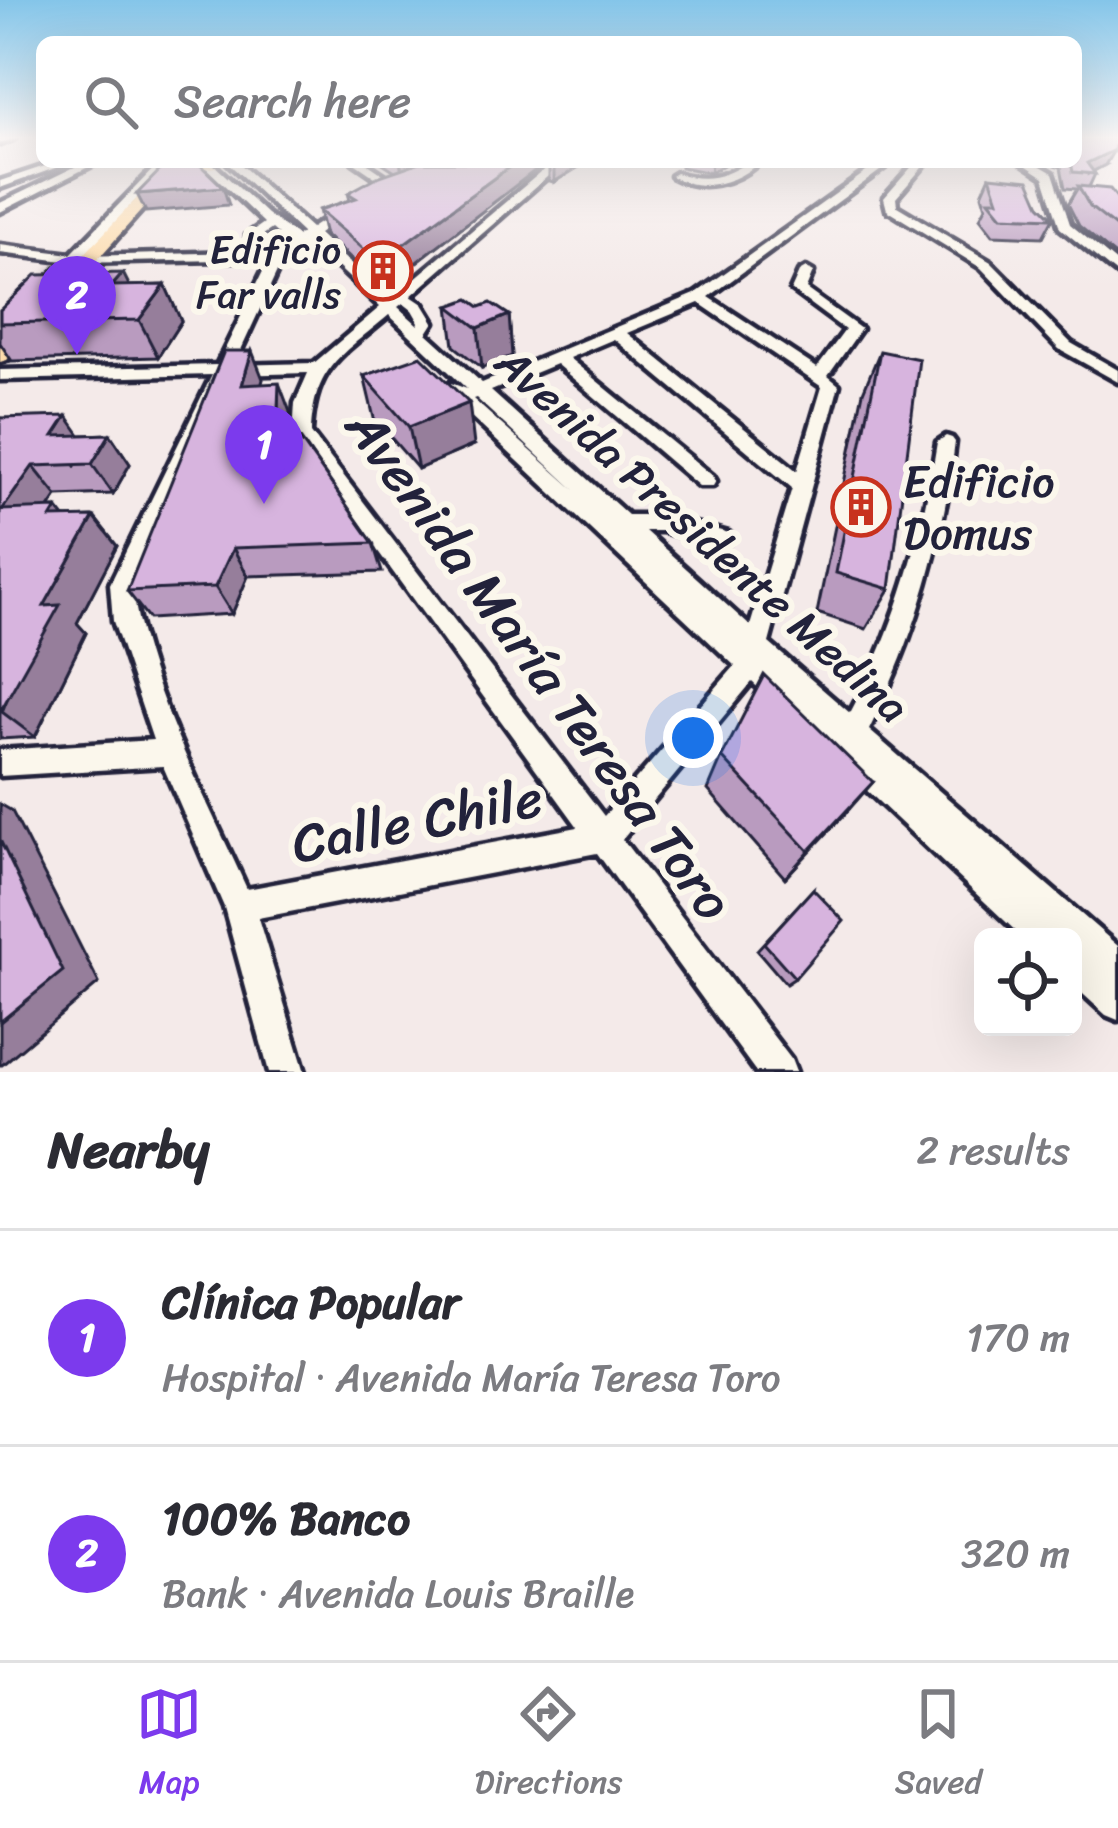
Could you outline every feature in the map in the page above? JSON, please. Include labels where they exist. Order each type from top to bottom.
[{"type":"main road","points":[[0,326],[144,187]]},
{"type":"main road","points":[[0,356],[75,258]]},
{"type":"street","points":[[0,208],[35,187]]},
{"type":"street","name":"Avenida Presidente Medina","points":[[235,187],[272,223],[331,257],[379,311],[418,336],[470,394],[622,523],[753,656],[854,733],[1118,968]]},
{"type":"street","points":[[244,187],[298,237]]},
{"type":"street","name":"Avenida Presidente Medina","points":[[254,187],[298,237],[753,656],[1037,928]]},
{"type":"street","points":[[374,193],[392,187]]},
{"type":"street","name":"Avenida María Teresa Toro","points":[[529,187],[379,311],[318,368],[304,403],[302,434],[778,1072]]},
{"type":"street","points":[[470,394],[700,297],[852,187]]},
{"type":"street","points":[[899,187],[890,197],[891,208],[986,265],[1065,346],[1118,377]]},
{"type":"street","points":[[1053,187],[1064,225],[1118,271]]},
{"type":"street","points":[[1056,195],[1076,197]]},
{"type":"street","points":[[286,1072],[239,906],[171,752],[125,621],[121,584],[278,255],[298,237],[357,203]]},
{"type":"street","points":[[272,223],[251,238],[265,243],[298,237]]},
{"type":"street","points":[[0,249],[75,258],[278,255]]},
{"type":"street","points":[[0,263],[17,252]]},
{"type":"street","points":[[0,338],[75,258]]},
{"type":"street","points":[[700,297],[820,376],[853,329],[798,290],[806,272]]},
{"type":"street","points":[[399,294],[418,307],[427,322],[418,336]]},
{"type":"street","points":[[617,333],[801,485]]},
{"type":"street","points":[[558,358],[706,481]]},
{"type":"street","points":[[0,375],[318,368]]},
{"type":"street","name":"Calle Chile","points":[[239,906],[605,836],[753,656],[831,385],[820,376]]},
{"type":"street","points":[[854,733],[914,605],[946,442]]},
{"type":"street","points":[[622,523],[662,523],[722,539]]},
{"type":"street","points":[[0,763],[171,752]]},
{"type":"street","points":[[1082,970],[1118,1003]]},
{"type":"building","points":[[144,187],[223,187],[137,194]]},
{"type":"building","points":[[359,187],[482,187],[398,248],[402,251],[376,260],[319,210],[356,198],[348,193]]},
{"type":"building","points":[[994,187],[1032,187],[1053,218],[1002,216],[989,200],[998,200]]},
{"type":"building","points":[[1079,187],[1110,189],[1118,199],[1118,229],[1090,207]]},
{"type":"building","points":[[123,273],[112,286],[165,285],[139,320],[0,323],[0,310],[36,275]]},
{"type":"building","points":[[469,299],[480,307],[491,303],[509,315],[478,328],[449,306]]},
{"type":"building","points":[[224,351],[252,351],[242,385],[279,383],[278,408],[373,543],[233,548],[215,587],[127,591]]},
{"type":"building","points":[[880,351],[919,359],[890,589],[836,573]]},
{"type":"building","points":[[421,356],[469,403],[409,427],[364,376]]},
{"type":"building","points":[[67,416],[54,436],[110,434],[92,464],[33,466],[2,510],[57,508],[51,518],[94,517],[44,606],[60,605],[0,712],[0,418]]},
{"type":"building","points":[[764,675],[873,782],[809,851],[722,757]]},
{"type":"building","points":[[0,840],[63,971],[0,1022]]},
{"type":"building","points":[[813,889],[844,921],[795,978],[764,943]]},
{"type":"place","name":"Edificio Far valls","points":[[383,271]]},
{"type":"place","name":"100% Banco","points":[[77,355]]},
{"type":"place","name":"Clínica Popular","points":[[264,504]]},
{"type":"place","name":"Edificio Domus","points":[[861,507]]}]
